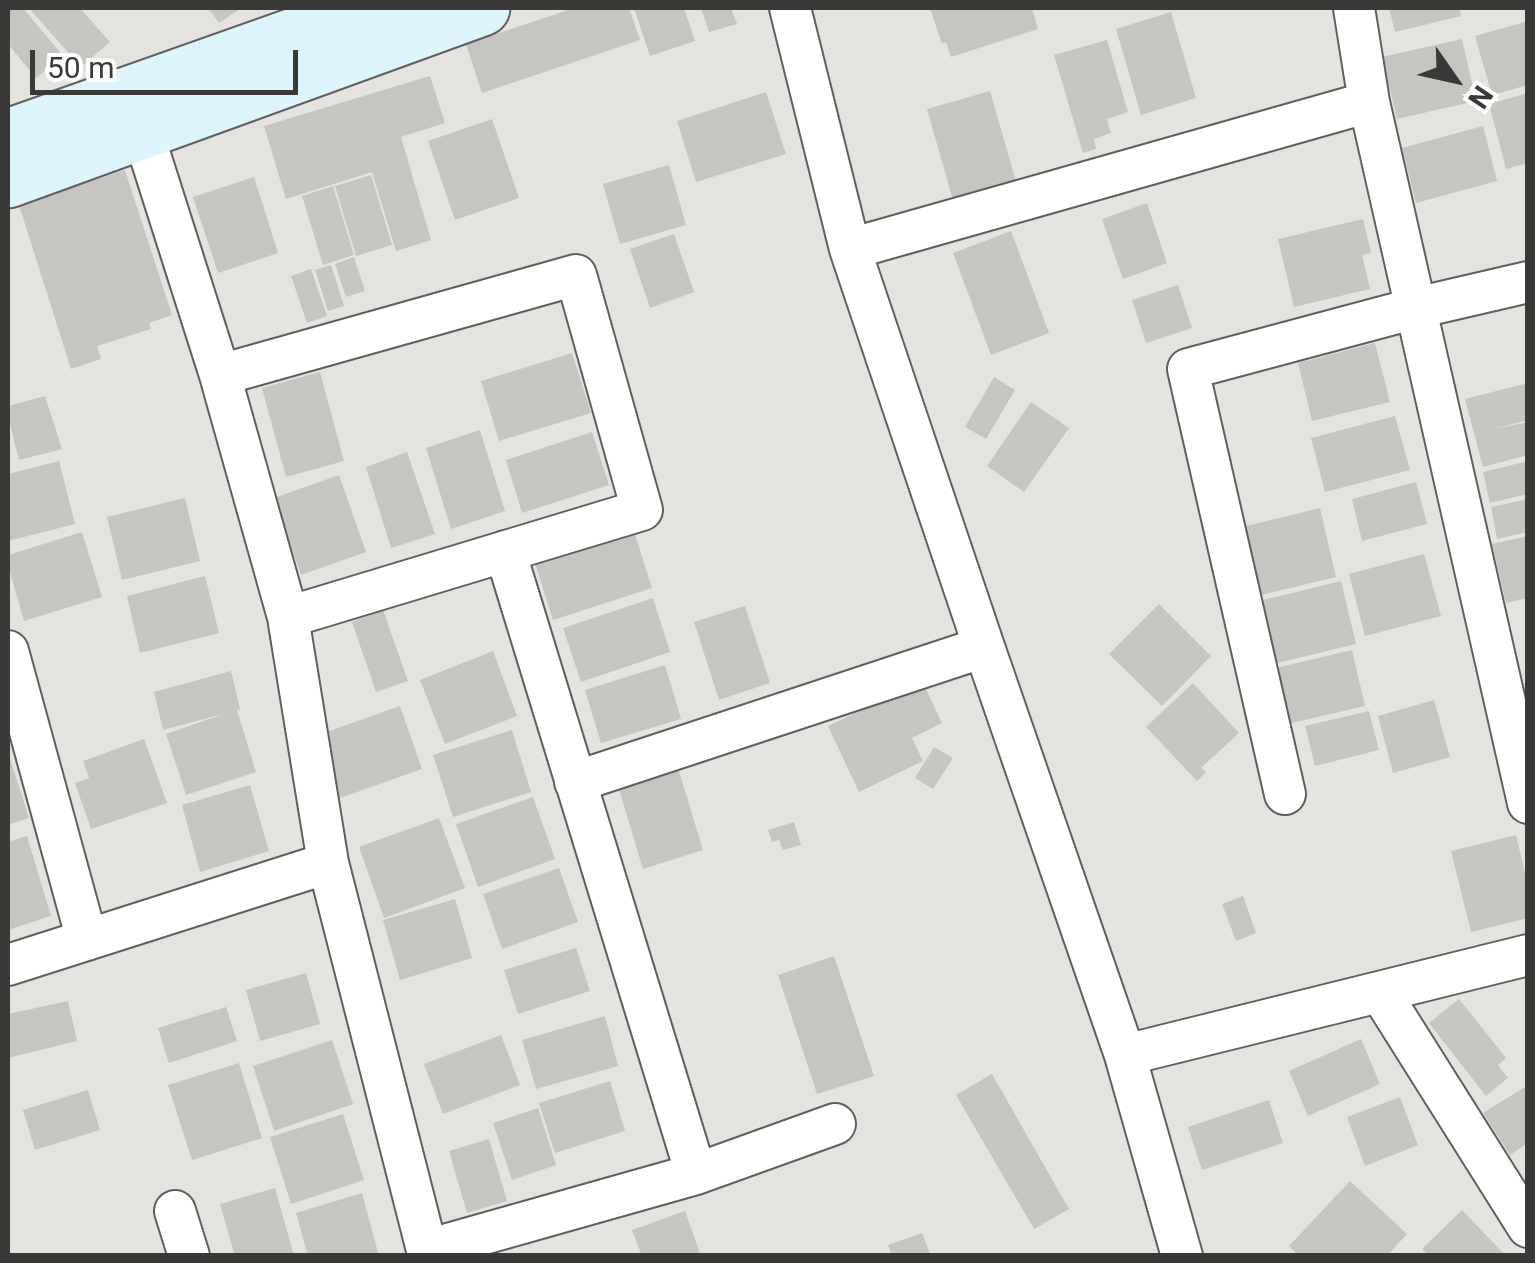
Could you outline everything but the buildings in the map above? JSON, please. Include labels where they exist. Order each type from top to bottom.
[{"type":"street","points":[[8,137],[372,8]]},
{"type":"street","points":[[8,180],[482,8]]},
{"type":"street","points":[[790,8],[850,249],[1124,1056],[1169,1252]]},
{"type":"street","points":[[1354,8],[1369,102],[1528,802]]},
{"type":"street","points":[[850,249],[1369,102]]},
{"type":"street","points":[[142,130],[220,374],[288,617],[328,864],[428,1253],[696,1174],[835,1124]]},
{"type":"street","points":[[220,374],[576,275],[642,510],[288,617]]},
{"type":"street","points":[[1285,794],[1188,369],[1528,282]]},
{"type":"street","points":[[504,552],[696,1174]]},
{"type":"street","points":[[575,782],[984,648]]},
{"type":"street","points":[[8,652],[15,710],[87,940]]},
{"type":"street","points":[[8,965],[328,864]]},
{"type":"street","points":[[1124,1056],[1528,955]]},
{"type":"street","points":[[1380,992],[1528,1227]]},
{"type":"street","points":[[175,1211],[189,1256]]}]
